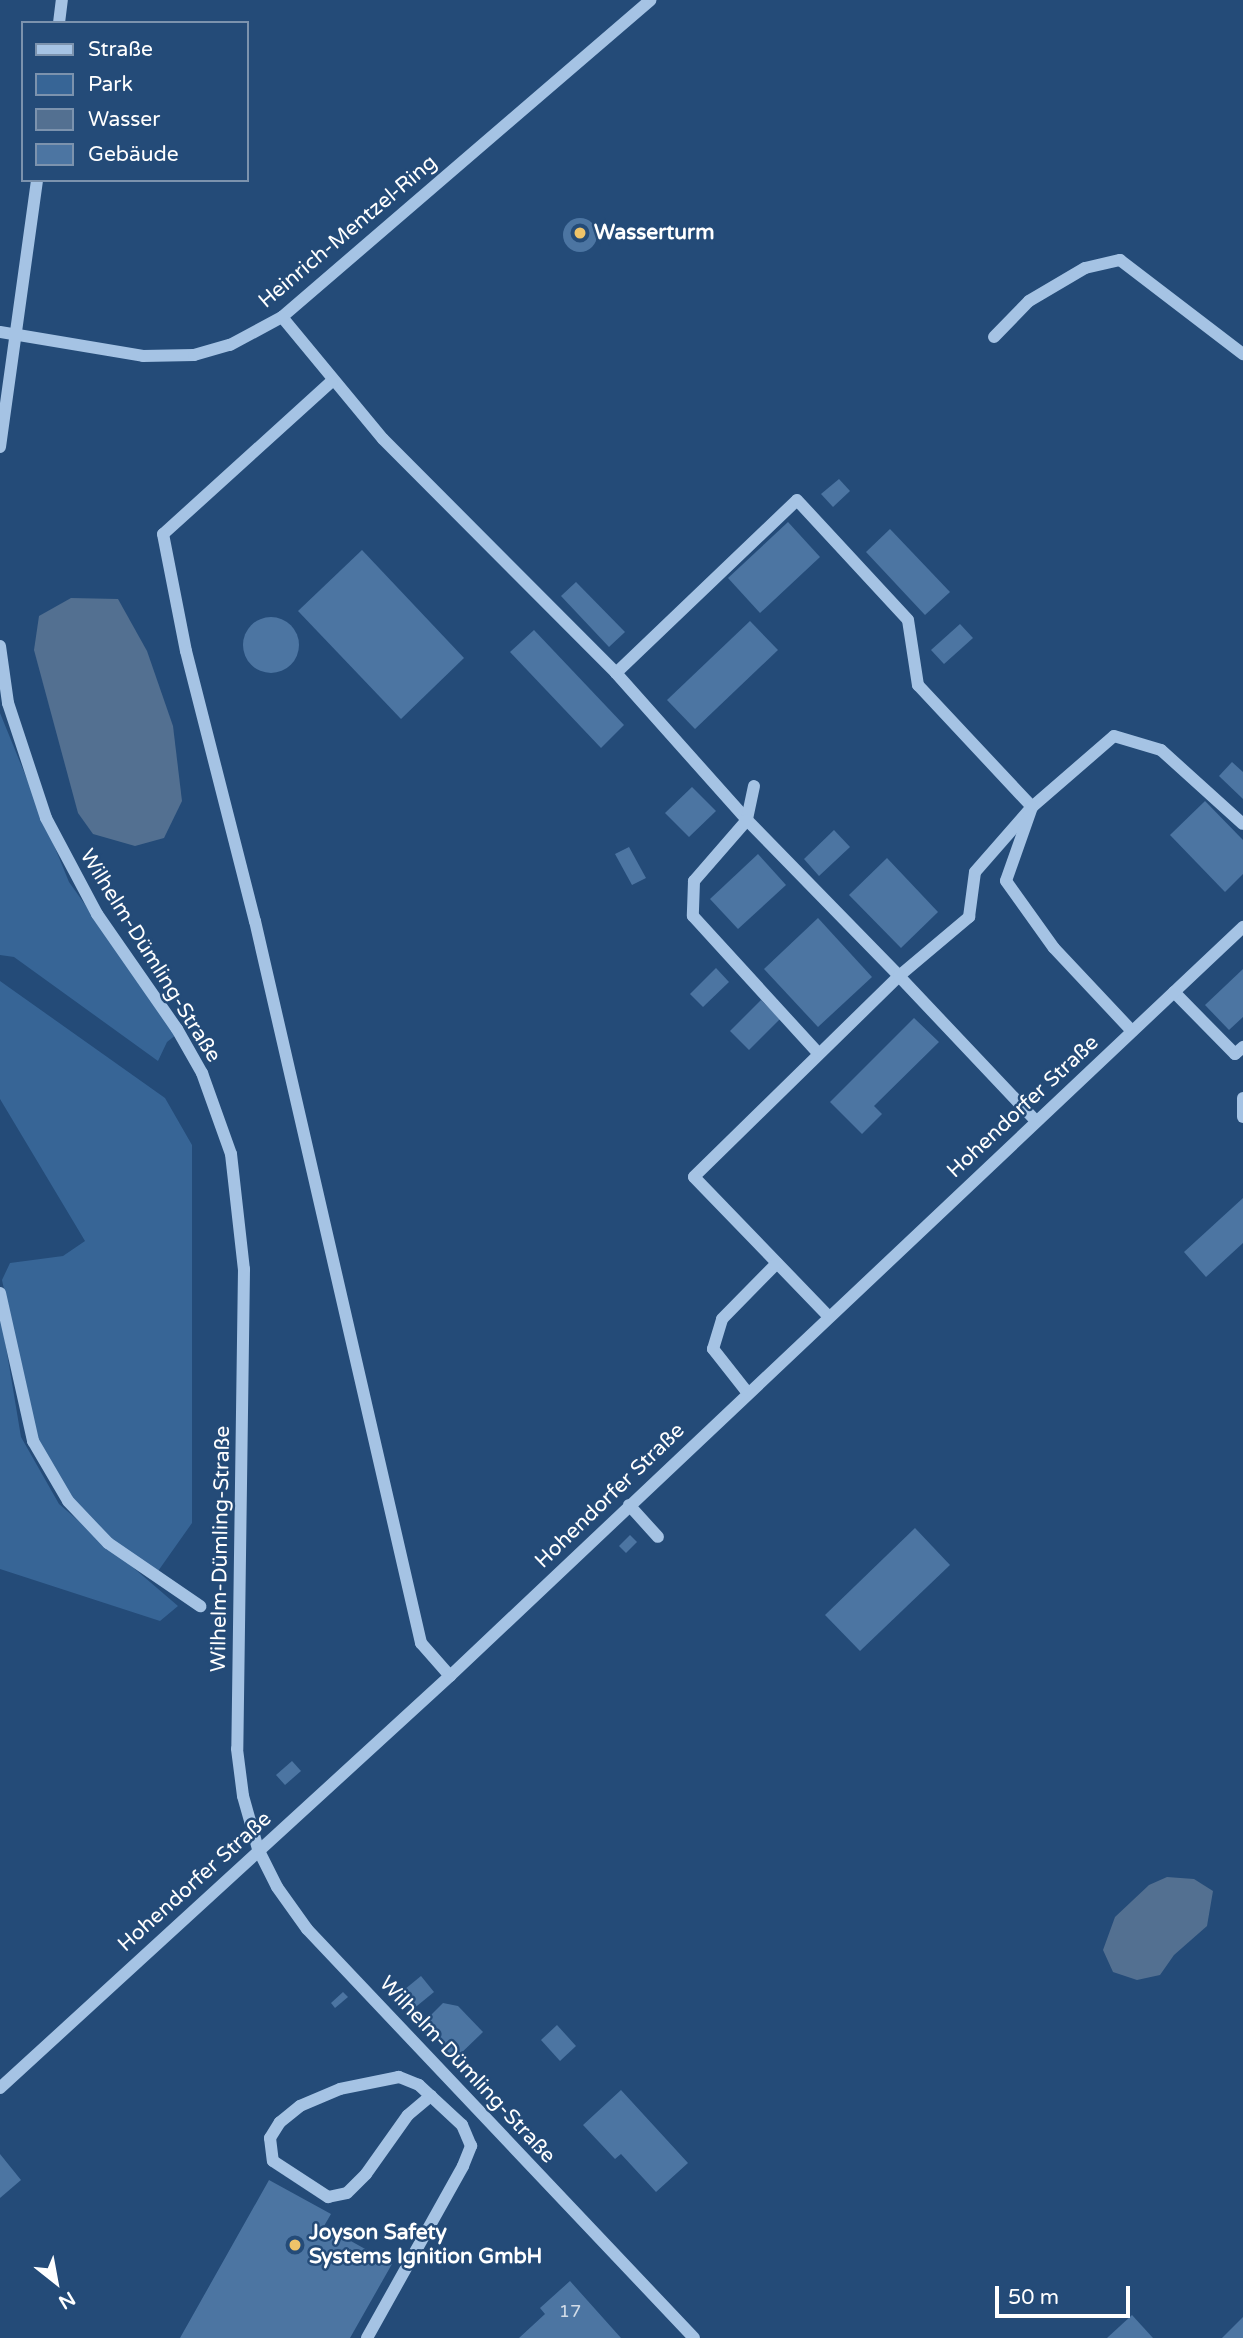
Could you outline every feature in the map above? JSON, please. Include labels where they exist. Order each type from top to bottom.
[{"type":"street","points":[[59,21],[62,0]]},
{"type":"street","name":"Heinrich-Mentzel-Ring","points":[[0,332],[143,356],[194,355],[230,345],[282,317],[651,0]]},
{"type":"street","points":[[0,447],[37,182]]},
{"type":"street","points":[[994,337],[1029,301],[1085,268],[1120,260],[1243,354]]},
{"type":"street","points":[[282,317],[332,381],[383,439],[615,673],[747,820],[1036,1121]]},
{"type":"street","points":[[332,381],[163,534],[186,651],[255,921],[421,1643],[450,1676]]},
{"type":"street","points":[[615,673],[797,500],[908,620],[918,685],[1032,807]]},
{"type":"street","name":"Wilhelm-Dümling-Straße","points":[[0,646],[8,703],[46,818],[97,914],[177,1029],[202,1073],[231,1154],[244,1269],[237,1749],[243,1796],[258,1849],[277,1887],[307,1928],[694,2338]]},
{"type":"street","points":[[828,1316],[694,1177],[817,1052],[968,917],[975,872],[1032,807],[1114,736],[1161,750],[1243,824]]},
{"type":"street","points":[[754,786],[747,820],[694,881],[693,916],[817,1052]]},
{"type":"street","points":[[1032,807],[1006,881],[1055,948],[1132,1031]]},
{"type":"street","name":"Hohendorfer Straße","points":[[0,2088],[450,1676],[747,1392],[1243,927]]},
{"type":"street","points":[[1174,992],[1240,1055]]},
{"type":"street","points":[[1243,1098],[1243,1117]]},
{"type":"street","points":[[747,1392],[713,1349],[722,1318],[777,1263]]},
{"type":"street","points":[[0,1293],[33,1441],[68,1501],[108,1543],[200,1606]]},
{"type":"street","points":[[629,1505],[658,1537]]},
{"type":"street","points":[[367,2338],[471,2146],[462,2125],[431,2096],[399,2077],[340,2090],[300,2106],[280,2122],[270,2138],[272,2161],[328,2197],[347,2193],[366,2174],[408,2115],[431,2096]]},
{"type":"green space","points":[[0,713],[69,882],[177,1034],[167,1042],[158,1061],[14,957],[0,955]]},
{"type":"green space","points":[[0,981],[165,1098],[192,1145],[192,1523],[156,1574],[108,1540],[70,1498],[37,1442],[2,1280],[10,1263],[63,1256],[85,1241],[0,1099]]},
{"type":"green space","points":[[0,1311],[21,1437],[59,1504],[178,1606],[160,1621],[0,1569]]},
{"type":"water","points":[[71,598],[118,599],[147,651],[173,726],[182,801],[164,838],[135,846],[93,834],[78,813],[34,650],[39,616]]},
{"type":"water","points":[[1167,1877],[1194,1879],[1213,1891],[1207,1926],[1174,1955],[1160,1975],[1137,1980],[1113,1972],[1103,1950],[1115,1917],[1149,1885]]},
{"type":"building","name":"Wasserturm","points":[[580,218],[592,223],[597,235],[592,247],[580,252],[568,247],[563,235],[568,223]]},
{"type":"building","points":[[839,479],[850,491],[833,507],[821,494]]},
{"type":"building","points":[[788,522],[820,557],[760,613],[728,578]]},
{"type":"building","points":[[890,529],[950,592],[925,615],[866,552]]},
{"type":"building","points":[[362,550],[464,658],[401,719],[298,611]]},
{"type":"building","points":[[576,582],[625,632],[609,647],[561,596]]},
{"type":"building","points":[[271,617],[282,619],[291,625],[297,634],[297,656],[291,665],[282,671],[271,673],[260,671],[251,665],[245,656],[243,645],[245,634],[251,625],[260,619]]},
{"type":"building","points":[[750,621],[778,650],[695,729],[667,700]]},
{"type":"building","points":[[960,624],[973,638],[944,664],[931,650]]},
{"type":"building","points":[[534,630],[624,725],[601,748],[510,652]]},
{"type":"building","points":[[1232,762],[1243,772],[1243,799],[1219,776]]},
{"type":"building","points":[[692,787],[716,811],[689,837],[665,813]]},
{"type":"building","points":[[1205,801],[1243,840],[1243,874],[1225,892],[1170,835]]},
{"type":"building","points":[[834,830],[850,847],[819,876],[804,859]]},
{"type":"building","points":[[629,847],[646,878],[632,885],[615,854]]},
{"type":"building","points":[[758,854],[786,885],[738,929],[710,899]]},
{"type":"building","points":[[887,858],[938,912],[901,948],[849,895]]},
{"type":"building","points":[[818,918],[872,977],[818,1027],[764,969]]},
{"type":"building","points":[[716,968],[729,982],[703,1007],[690,994]]},
{"type":"building","points":[[1243,969],[1243,1017],[1229,1030],[1205,1005]]},
{"type":"building","points":[[761,1000],[780,1019],[749,1050],[730,1031]]},
{"type":"building","points":[[914,1018],[939,1042],[874,1106],[882,1114],[862,1134],[830,1102]]},
{"type":"building","points":[[1243,1198],[1243,1243],[1206,1277],[1184,1252]]},
{"type":"building","points":[[915,1528],[950,1565],[860,1651],[825,1615]]},
{"type":"building","points":[[630,1535],[637,1542],[626,1553],[619,1546]]},
{"type":"building","points":[[292,1761],[301,1771],[285,1785],[276,1775]]},
{"type":"building","points":[[421,1976],[434,1992],[412,2010],[399,1994]]},
{"type":"building","points":[[343,1992],[348,1997],[335,2008],[331,2003]]},
{"type":"building","points":[[443,2003],[458,2006],[483,2032],[455,2059],[421,2025]]},
{"type":"building","points":[[557,2025],[576,2046],[560,2061],[541,2040]]},
{"type":"building","points":[[621,2090],[688,2163],[656,2192],[621,2154],[615,2159],[583,2125]]},
{"type":"building","points":[[0,2154],[21,2180],[0,2198]]},
{"type":"building","name":"Joyson Safety Systems Ignition GmbH","points":[[269,2180],[331,2214],[324,2226],[392,2264],[350,2338],[180,2338]]},
{"type":"building","name":"Joyson Safety Systems Ignition GmbH","points":[[570,2281],[621,2338],[519,2338],[545,2314],[540,2308]]},
{"type":"building","points":[[1132,2315],[1153,2338],[1107,2338]]},
{"type":"building","points":[[1243,2317],[1243,2338],[1222,2338]]},
{"type":"place","name":"Wasserturm","points":[[580,233]]},
{"type":"place","name":"Joyson Safety Systems Ignition GmbH","points":[[295,2245]]}]
